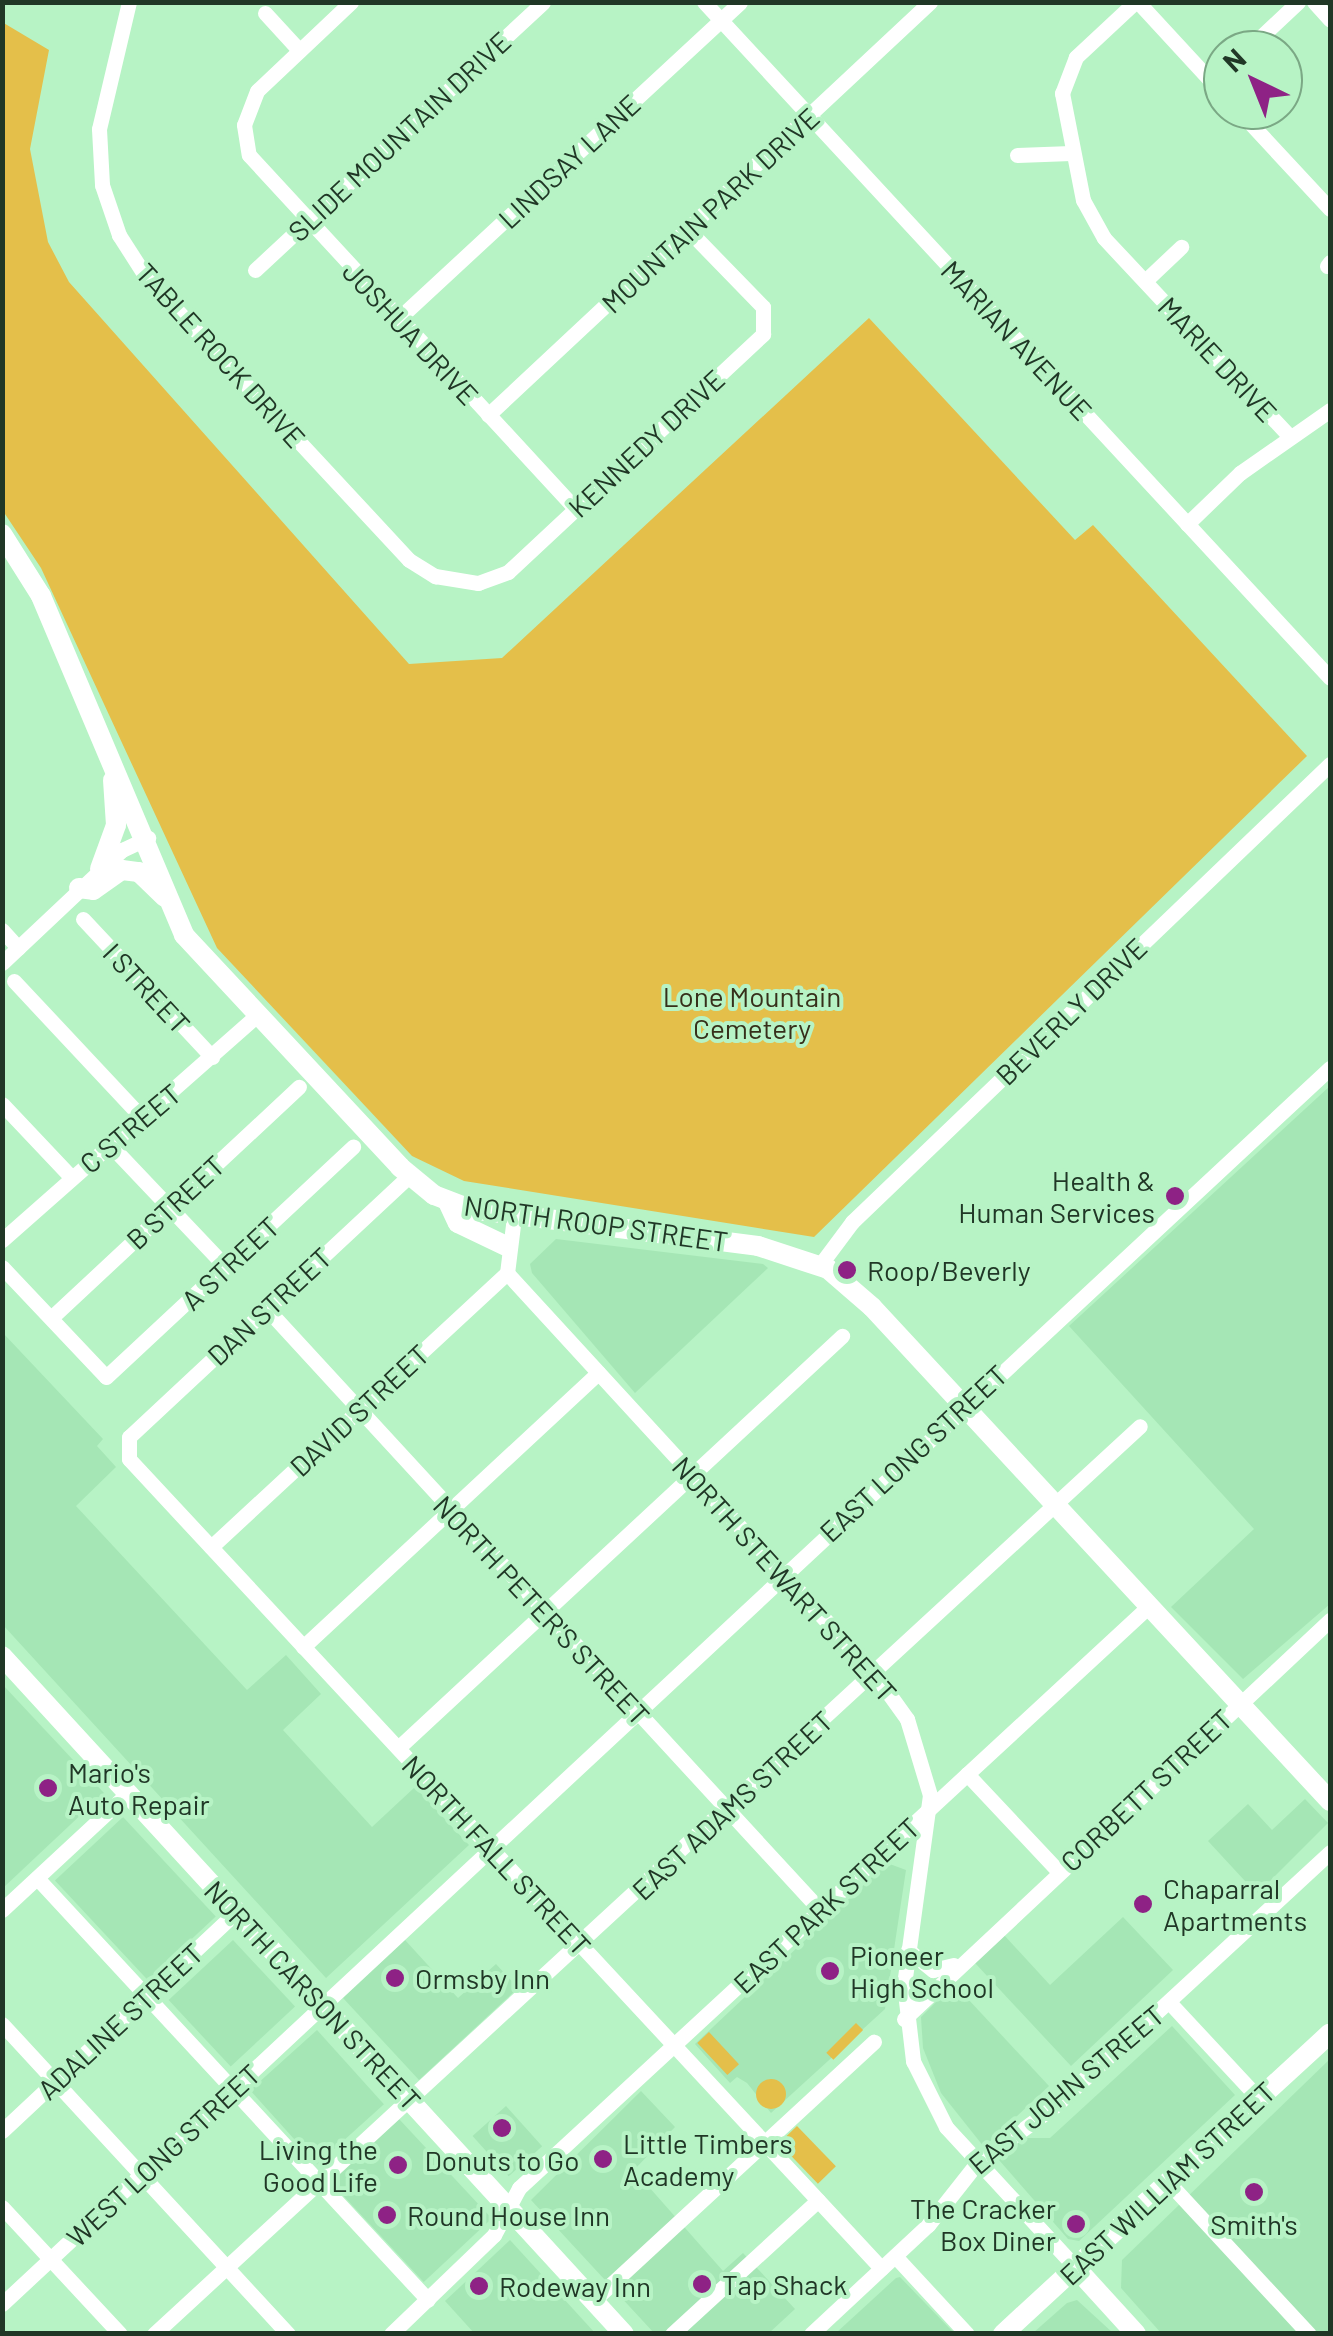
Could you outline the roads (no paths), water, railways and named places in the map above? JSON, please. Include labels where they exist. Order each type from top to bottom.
[{"type":"main road","name":"NORTH ROOP STREET","points":[[2,534],[34,582],[108,758],[148,838],[166,898],[184,935],[410,1175],[448,1202],[514,1216],[723,1241],[820,1264],[872,1307],[1330,1801]]},
{"type":"main road","points":[[100,869],[119,806],[108,758]]},
{"type":"main road","points":[[80,888],[94,890],[122,870],[139,872],[166,898]]},
{"type":"main road","points":[[448,1202],[458,1223],[508,1247]]},
{"type":"main road","name":"NORTH CARSON STREET","points":[[2,1656],[624,2334]]},
{"type":"main road","name":"EAST WILLIAM STREET","points":[[1003,2334],[1330,2032]]},
{"type":"main road","name":"NORTH STEWART STREET","points":[[1076,2268],[1136,2334]]},
{"type":"street","points":[[265,14],[299,50],[351,2]]},
{"type":"street","name":"SLIDE MOUNTAIN DRIVE","points":[[256,270],[544,2]]},
{"type":"street","name":"MARIAN AVENUE","points":[[704,2],[1330,678]]},
{"type":"street","name":"LINDSAY LANE","points":[[398,319],[740,2]]},
{"type":"street","name":"MOUNTAIN PARK DRIVE","points":[[488,416],[930,2]]},
{"type":"street","points":[[1136,2],[1203,67]]},
{"type":"street","name":"MARIE DRIVE","points":[[1136,2],[1076,57],[1062,93],[1071,154],[1094,223],[1290,437]]},
{"type":"street","points":[[1268,30],[1298,2]]},
{"type":"street","points":[[1314,2],[1330,20]]},
{"type":"street","name":"TABLE ROCK DRIVE","points":[[129,3],[99,130],[102,185],[119,235],[146,278],[409,560]]},
{"type":"street","name":"JOSHUA DRIVE","points":[[299,50],[252,98],[244,125],[250,154],[308,222],[576,508]]},
{"type":"street","points":[[1256,130],[1330,210]]},
{"type":"street","points":[[1017,155],[1071,154]]},
{"type":"street","name":"KENNEDY DRIVE","points":[[409,560],[449,581],[492,580],[516,566],[767,327],[763,307],[688,230]]},
{"type":"street","name":"MARIE DRIVE","points":[[1145,282],[1180,247]]},
{"type":"street","points":[[1187,524],[1240,473],[1330,410]]},
{"type":"street","name":"BEVERLY DRIVE","points":[[820,1264],[852,1222],[1330,764]]},
{"type":"street","points":[[2,963],[100,869],[148,838]]},
{"type":"street","name":"I STREET","points":[[83,919],[212,1057]]},
{"type":"street","points":[[2,930],[18,948]]},
{"type":"street","points":[[14,981],[144,1120]]},
{"type":"street","name":"C STREET","points":[[2,1240],[71,1177],[144,1120],[257,1015]]},
{"type":"street","name":"EAST LONG STREET","points":[[322,2004],[487,1846],[1330,1068]]},
{"type":"street","name":"B STREET","points":[[50,1318],[299,1087]]},
{"type":"street","points":[[2,1104],[71,1177]]},
{"type":"street","name":"A STREET","points":[[50,1318],[106,1377],[352,1147]]},
{"type":"street","points":[[112,1148],[226,1267]]},
{"type":"street","name":"DAN STREET","points":[[129,1437],[410,1175]]},
{"type":"street","points":[[506,1273],[514,1216]]},
{"type":"street","points":[[2,1268],[50,1318]]},
{"type":"street","name":"NORTH STEWART STREET","points":[[506,1273],[874,1673],[914,1736],[930,1809],[908,1950],[904,2018],[922,2086],[977,2163],[1076,2268]]},
{"type":"street","name":"DAVID STREET","points":[[211,1547],[506,1273]]},
{"type":"street","name":"NORTH PETER'S STREET","points":[[266,1308],[820,1910]]},
{"type":"street","points":[[398,1748],[842,1336]]},
{"type":"street","points":[[303,1647],[598,1373]]},
{"type":"street","name":"EAST ADAMS STREET","points":[[154,2334],[1140,1426]]},
{"type":"street","name":"NORTH FALL STREET","points":[[129,1437],[129,1459],[881,2268]]},
{"type":"street","name":"EAST PARK STREET","points":[[392,2334],[494,2235],[520,2186],[1149,1606]]},
{"type":"street","name":"CORBETT STREET","points":[[904,2018],[1330,1620]]},
{"type":"street","points":[[968,1774],[1058,1871]]},
{"type":"street","points":[[2,1910],[128,1793]]},
{"type":"street","name":"EAST JOHN STREET","points":[[811,2334],[895,2256],[977,2163],[1056,2105],[1330,1852]]},
{"type":"street","points":[[36,1878],[428,2300]]},
{"type":"street","name":"ADALINE STREET","points":[[2,2131],[237,1911]]},
{"type":"street","points":[[908,1950],[933,1970],[961,1961]]},
{"type":"street","points":[[1169,2002],[1259,2098]]},
{"type":"street","name":"WEST LONG STREET","points":[[2,2304],[322,2004]]},
{"type":"street","points":[[2,2024],[288,2334]]},
{"type":"street","points":[[594,2300],[874,2042]]},
{"type":"street","points":[[1169,2183],[1309,2334]]},
{"type":"street","points":[[672,2334],[818,2200]]},
{"type":"street","points":[[2,2207],[120,2334]]},
{"type":"street","points":[[895,2256],[967,2334]]},
{"type":"place","name":"Health & Human Services","points":[[1175,1196]]},
{"type":"place","name":"Roop/Beverly","points":[[847,1270]]},
{"type":"place","name":"Mario's Auto Repair","points":[[48,1788]]},
{"type":"place","name":"Chaparral Apartments","points":[[1143,1904]]},
{"type":"place","name":"Pioneer High School","points":[[830,1971]]},
{"type":"place","name":"Ormsby Inn","points":[[395,1978]]},
{"type":"place","name":"Donuts to Go","points":[[502,2128]]},
{"type":"place","name":"Little Timbers Academy","points":[[603,2159]]},
{"type":"place","name":"Living the Good Life","points":[[398,2165]]},
{"type":"place","name":"Smith's","points":[[1254,2192]]},
{"type":"place","name":"Round House Inn","points":[[387,2215]]},
{"type":"place","name":"The Cracker Box Diner","points":[[1076,2224]]},
{"type":"place","name":"Tap Shack","points":[[702,2284]]},
{"type":"place","name":"Rodeway Inn","points":[[479,2286]]},
{"type":"park label","name":"Lone Mountain Cemetery","points":[[752,1012]]}]
